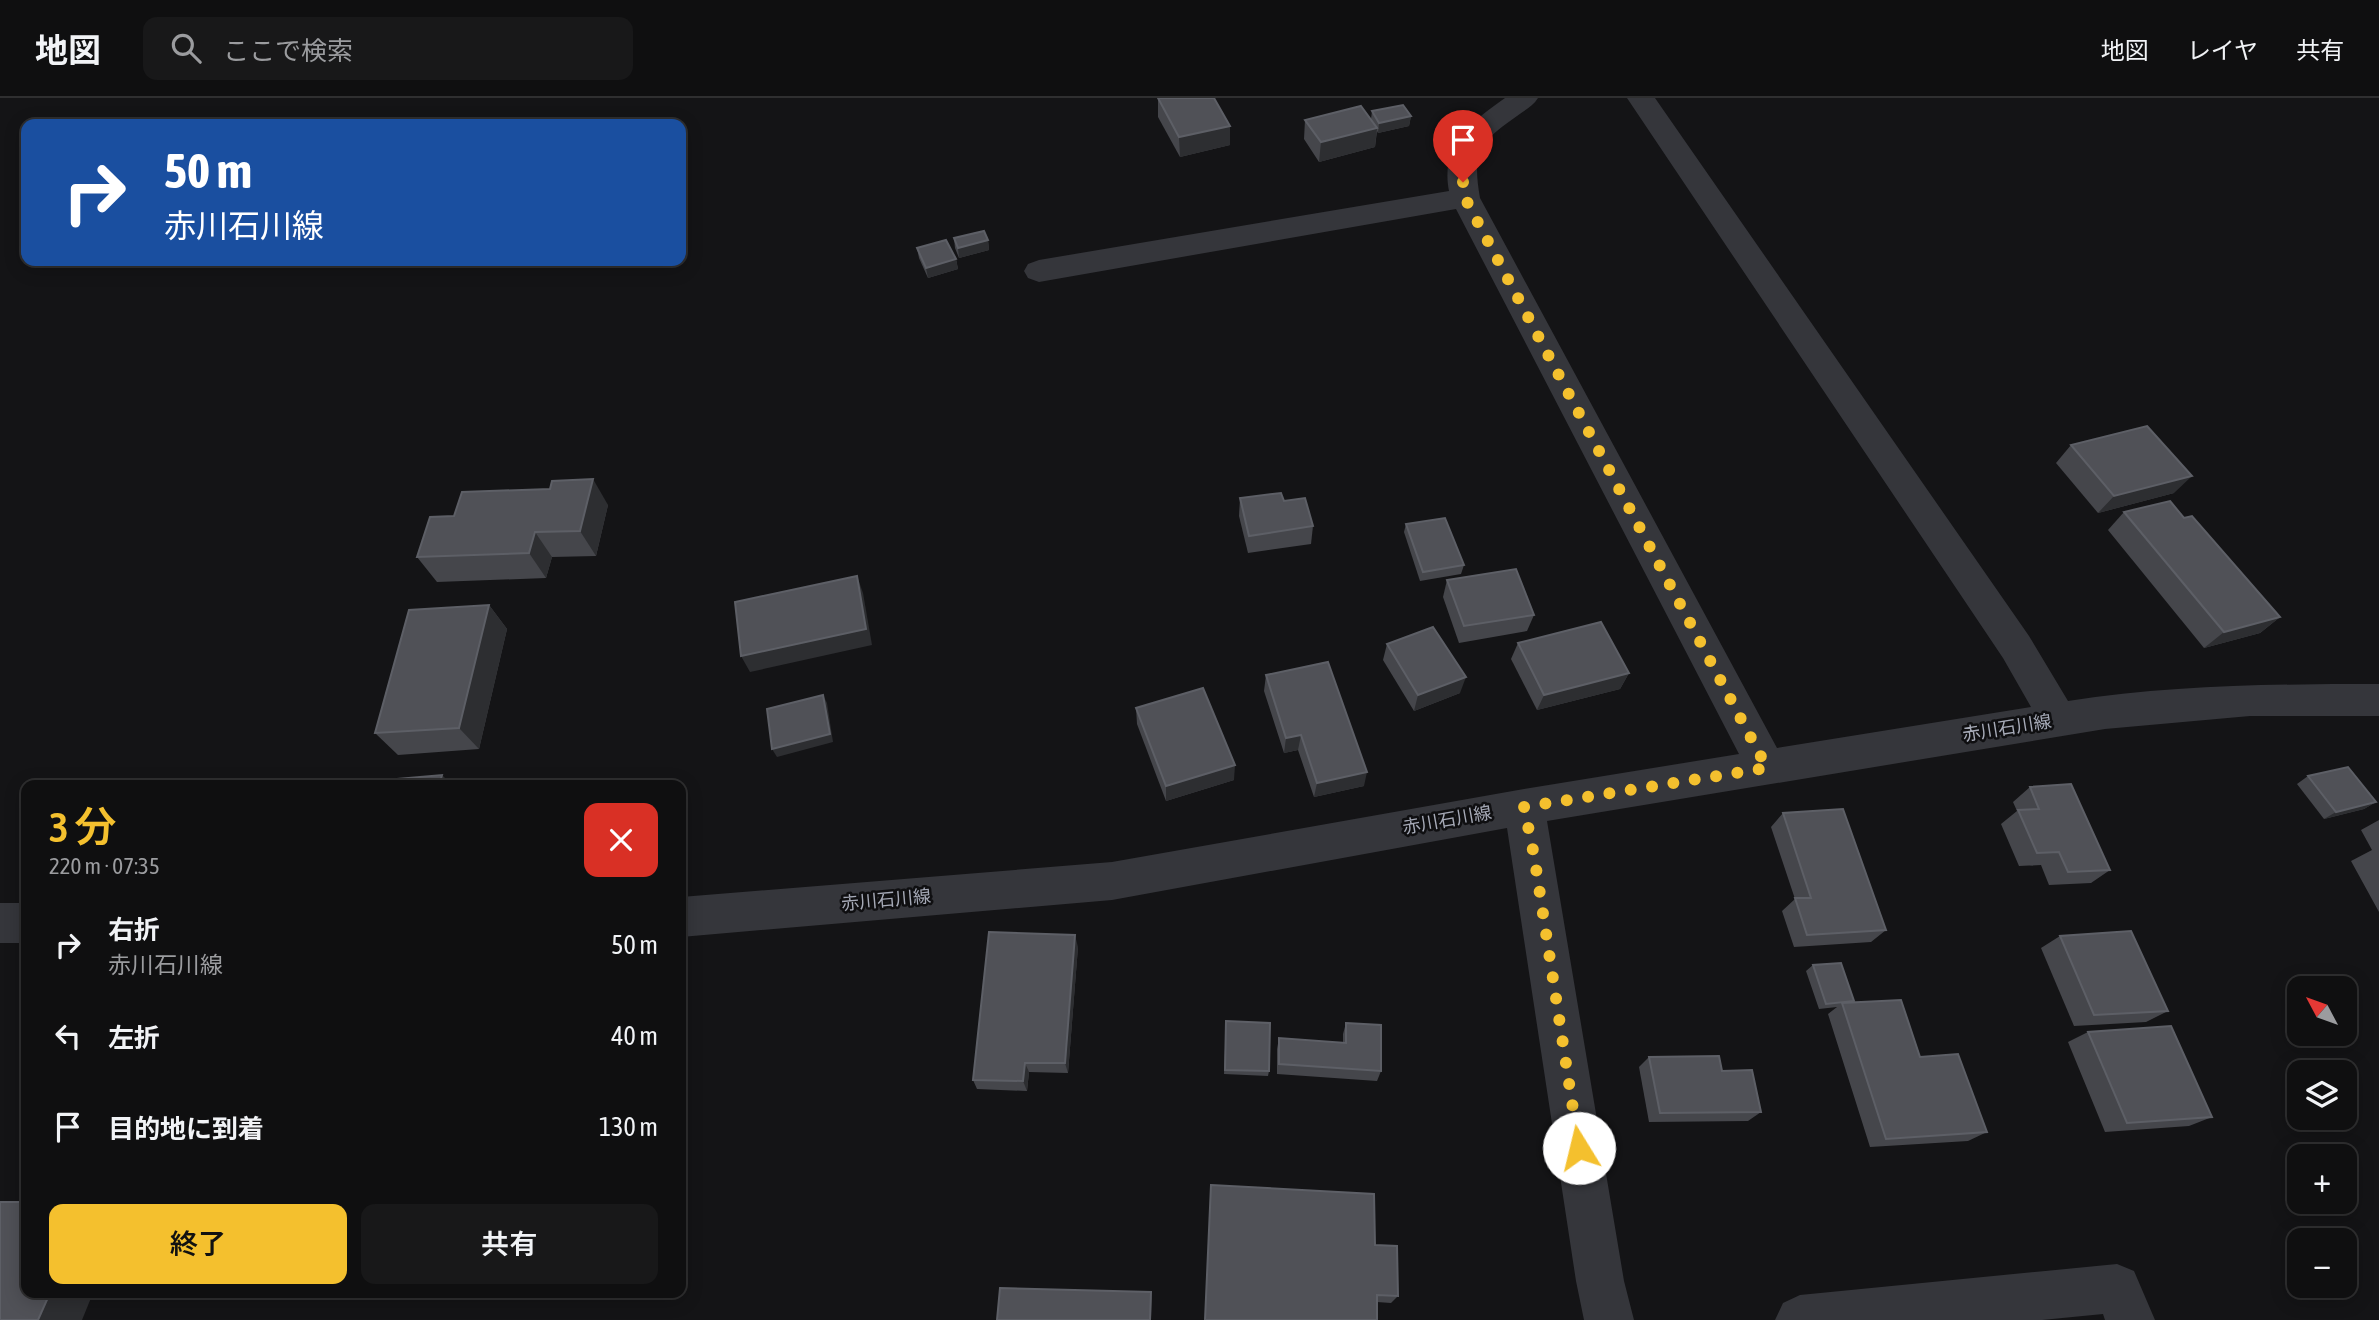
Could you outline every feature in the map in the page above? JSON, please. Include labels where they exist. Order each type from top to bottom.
[{"type":"street","points":[[1524,98],[1493,119],[1469,146],[1461,167],[1465,198],[1767,768]]},
{"type":"street","points":[[1640,98],[2016,647],[2058,720]]},
{"type":"street","points":[[1039,271],[1465,198]]},
{"type":"street","name":"赤川石川線","points":[[686,917],[1112,881],[1524,807],[2105,712],[2250,700],[2379,700]]},
{"type":"street","points":[[1524,807],[1534,855],[1598,1268],[1609,1320]]},
{"type":"street","points":[[0,923],[21,923]]},
{"type":"street","points":[[1800,1320],[2117,1288],[2130,1320]]},
{"type":"building","points":[[1158,98],[1214,98],[1230,126],[1179,137]]},
{"type":"building","points":[[1403,105],[1411,116],[1379,123],[1372,111]]},
{"type":"building","points":[[1361,106],[1377,128],[1321,142],[1305,120]]},
{"type":"building","points":[[984,231],[988,240],[958,248],[954,238]]},
{"type":"building","points":[[946,240],[956,259],[926,268],[917,248]]},
{"type":"building","points":[[2147,426],[2192,476],[2114,496],[2071,445]]},
{"type":"building","points":[[593,479],[580,531],[535,532],[529,553],[417,557],[430,517],[454,516],[462,492],[550,489],[552,481]]},
{"type":"building","points":[[1281,493],[1284,501],[1305,498],[1313,526],[1249,536],[1240,498]]},
{"type":"building","points":[[2170,501],[2184,518],[2192,516],[2280,617],[2224,632],[2124,512]]},
{"type":"building","points":[[1445,518],[1464,565],[1423,572],[1406,524]]},
{"type":"building","points":[[1516,569],[1534,615],[1464,626],[1447,580]]},
{"type":"building","points":[[857,576],[866,629],[741,656],[735,602]]},
{"type":"building","points":[[489,605],[459,728],[375,733],[409,610]]},
{"type":"building","points":[[1601,622],[1629,673],[1544,695],[1518,643]]},
{"type":"building","points":[[1433,627],[1466,677],[1418,695],[1387,644]]},
{"type":"building","points":[[1328,662],[1367,772],[1317,783],[1301,735],[1286,738],[1266,675]]},
{"type":"building","points":[[1203,688],[1235,765],[1166,786],[1136,708]]},
{"type":"building","points":[[823,695],[830,734],[772,749],[767,709]]},
{"type":"building","points":[[2348,767],[2376,802],[2336,812],[2308,776]]},
{"type":"building","points":[[442,775],[441,780],[385,780]]},
{"type":"building","points":[[2071,784],[2110,870],[2068,872],[2059,852],[2037,853],[2018,810],[2039,809],[2030,787]]},
{"type":"building","points":[[1843,809],[1886,930],[1807,935],[1795,898],[1811,898],[1783,813]]},
{"type":"building","points":[[2131,931],[2168,1011],[2094,1015],[2060,936]]},
{"type":"building","points":[[989,932],[1075,935],[1065,1063],[1025,1063],[1023,1081],[973,1080]]},
{"type":"building","points":[[1841,963],[1854,1001],[1826,1004],[1813,965]]},
{"type":"building","points":[[1901,1000],[1920,1057],[1958,1054],[1987,1132],[1886,1139],[1842,1003]]},
{"type":"building","points":[[1226,1021],[1270,1023],[1269,1071],[1225,1070]]},
{"type":"building","points":[[1346,1023],[1381,1025],[1381,1071],[1279,1064],[1279,1038],[1346,1043]]},
{"type":"building","points":[[2171,1026],[2212,1117],[2127,1123],[2088,1032]]},
{"type":"building","points":[[1719,1056],[1722,1071],[1752,1070],[1761,1112],[1660,1113],[1649,1057]]},
{"type":"building","points":[[1211,1185],[1374,1194],[1375,1245],[1397,1246],[1398,1296],[1377,1295],[1377,1320],[1205,1320]]},
{"type":"building","points":[[0,1202],[21,1202],[21,1298],[48,1298],[38,1320],[0,1320]]},
{"type":"building","points":[[1000,1288],[1151,1292],[1150,1320],[997,1320]]},
{"type":"route","points":[[1463,182],[1465,198],[1767,768],[1524,807],[1534,855],[1579,1148]]}]
